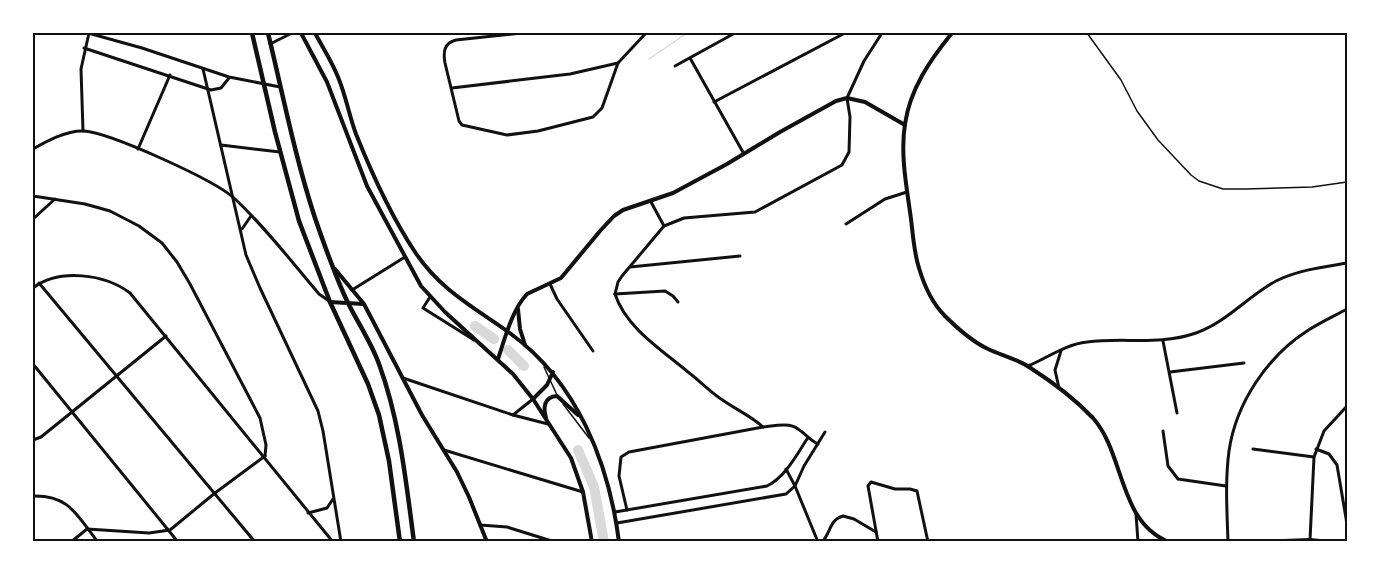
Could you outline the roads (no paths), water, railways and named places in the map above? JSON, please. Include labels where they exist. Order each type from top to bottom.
[{"type":"main road","points":[[252,33],[297,213],[330,302],[356,356],[379,415],[389,460],[400,542]]},
{"type":"main road","points":[[268,33],[302,174],[315,217],[348,302],[378,363],[391,404],[414,542]]},
{"type":"main road","points":[[301,33],[327,82],[368,186],[405,257],[430,297],[513,374],[533,399],[571,458],[584,492],[592,542]]},
{"type":"main road","points":[[315,33],[338,78],[370,166],[413,250],[434,277],[460,300],[525,345],[553,372],[582,420],[606,476],[619,542]]},
{"type":"main road","points":[[952,33],[931,58],[919,80],[905,125],[907,192],[918,268],[930,296],[942,314],[975,342],[1028,366],[1094,419],[1106,436],[1136,514],[1147,528],[1169,542]]},
{"type":"main road","points":[[498,359],[519,305],[527,294],[550,284],[569,270],[614,216],[633,206],[673,193],[836,101],[847,98],[865,102],[905,125]]},
{"type":"main road","points":[[333,267],[364,304],[401,377],[469,497],[487,542]]},
{"type":"main road","points":[[330,302],[364,304]]},
{"type":"main road","points":[[519,305],[519,321],[525,345]]},
{"type":"main road","points":[[533,399],[550,381],[553,372]]},
{"type":"main road","points":[[548,424],[544,409],[551,396],[557,396],[582,420]]},
{"type":"main road","points":[[1260,542],[1310,540],[1330,542]]},
{"type":"street","points":[[83,131],[81,69],[89,33],[229,77],[280,87]]},
{"type":"street","points":[[270,44],[292,33]]},
{"type":"street","points":[[522,33],[456,40],[448,43],[444,54],[459,122],[464,126],[507,135],[538,131],[593,117],[602,108],[618,63],[646,33]]},
{"type":"street","points":[[675,66],[735,33]]},
{"type":"street","points":[[714,102],[845,33]]},
{"type":"street","points":[[763,427],[748,414],[725,402],[653,343],[624,313],[615,294],[618,282],[664,226],[684,218],[755,212],[842,165],[847,159],[850,117],[847,98],[864,61],[882,33]]},
{"type":"street","points":[[84,48],[211,90],[218,90],[229,77]]},
{"type":"street","points":[[690,58],[744,154]]},
{"type":"street","points":[[452,88],[570,74],[618,63]]},
{"type":"street","points":[[203,69],[246,255],[318,411],[341,542]]},
{"type":"street","points":[[138,149],[170,75]]},
{"type":"street","points":[[33,149],[57,137],[83,131],[138,149],[195,175],[232,196],[319,294],[330,302]]},
{"type":"street","points":[[221,145],[280,152]]},
{"type":"street","points":[[846,224],[885,199],[907,192]]},
{"type":"street","points":[[33,196],[86,204],[124,217],[151,234],[169,252],[190,284],[260,418],[266,445],[265,456],[170,530],[148,533],[87,529],[71,542]]},
{"type":"street","points":[[33,219],[55,199]]},
{"type":"street","points":[[651,202],[664,226]]},
{"type":"street","points":[[241,233],[244,224],[251,216]]},
{"type":"street","points":[[630,267],[740,256]]},
{"type":"street","points":[[352,290],[405,257]]},
{"type":"street","points":[[1028,366],[1061,350],[1086,342],[1163,341],[1185,336],[1213,326],[1275,282],[1290,275],[1347,263]]},
{"type":"street","points":[[33,288],[39,283],[71,276],[114,282],[130,293],[333,542]]},
{"type":"street","points":[[39,283],[255,542]]},
{"type":"street","points":[[550,284],[557,299],[593,351]]},
{"type":"street","points":[[615,294],[665,291],[678,302]]},
{"type":"street","points":[[430,297],[423,308],[467,337],[480,342]]},
{"type":"street","points":[[1228,542],[1226,486],[1230,448],[1237,420],[1253,387],[1276,356],[1289,344],[1308,330],[1347,309]]},
{"type":"street","points":[[33,440],[41,437],[166,336]]},
{"type":"street","points":[[1163,341],[1177,413]]},
{"type":"street","points":[[1059,389],[1055,370],[1061,350]]},
{"type":"street","points":[[1170,372],[1244,363]]},
{"type":"street","points":[[33,364],[178,542]]},
{"type":"street","points":[[401,377],[513,415],[548,424]]},
{"type":"street","points":[[513,415],[533,399]]},
{"type":"street","points":[[1310,540],[1316,448],[1324,431],[1347,406]]},
{"type":"street","points":[[627,510],[620,476],[621,457],[632,451],[763,427],[794,426],[807,439],[818,444]]},
{"type":"street","points":[[617,523],[786,494],[795,486],[825,432]]},
{"type":"street","points":[[1163,432],[1168,466],[1178,479],[1226,486]]},
{"type":"street","points":[[614,512],[760,488],[773,483],[807,439]]},
{"type":"street","points":[[1316,448],[1334,458],[1337,465],[1347,524]]},
{"type":"street","points":[[1253,449],[1314,457]]},
{"type":"street","points":[[443,450],[584,492]]},
{"type":"street","points":[[786,469],[820,542],[826,538],[834,521],[843,516],[854,519],[876,532]]},
{"type":"street","points":[[878,542],[868,486],[871,482],[895,489],[917,491],[928,542]]},
{"type":"street","points":[[33,496],[60,500],[72,510],[98,542]]},
{"type":"street","points":[[308,513],[327,508],[334,497]]},
{"type":"street","points":[[1136,514],[1138,542]]},
{"type":"street","points":[[480,525],[507,527],[555,542]]},
{"type":"lane","points":[[1087,33],[1121,80],[1137,111],[1158,140],[1191,176],[1199,181],[1223,189],[1312,187],[1347,182]]},
{"type":"lane","points":[[539,358],[557,396],[594,444]]},
{"type":"waterway","points":[[649,59],[687,33]]},
{"type":"waterway","points":[[475,326],[494,339]]},
{"type":"waterway","points":[[508,350],[524,366]]},
{"type":"waterway","points":[[578,450],[594,487],[604,542]]}]
